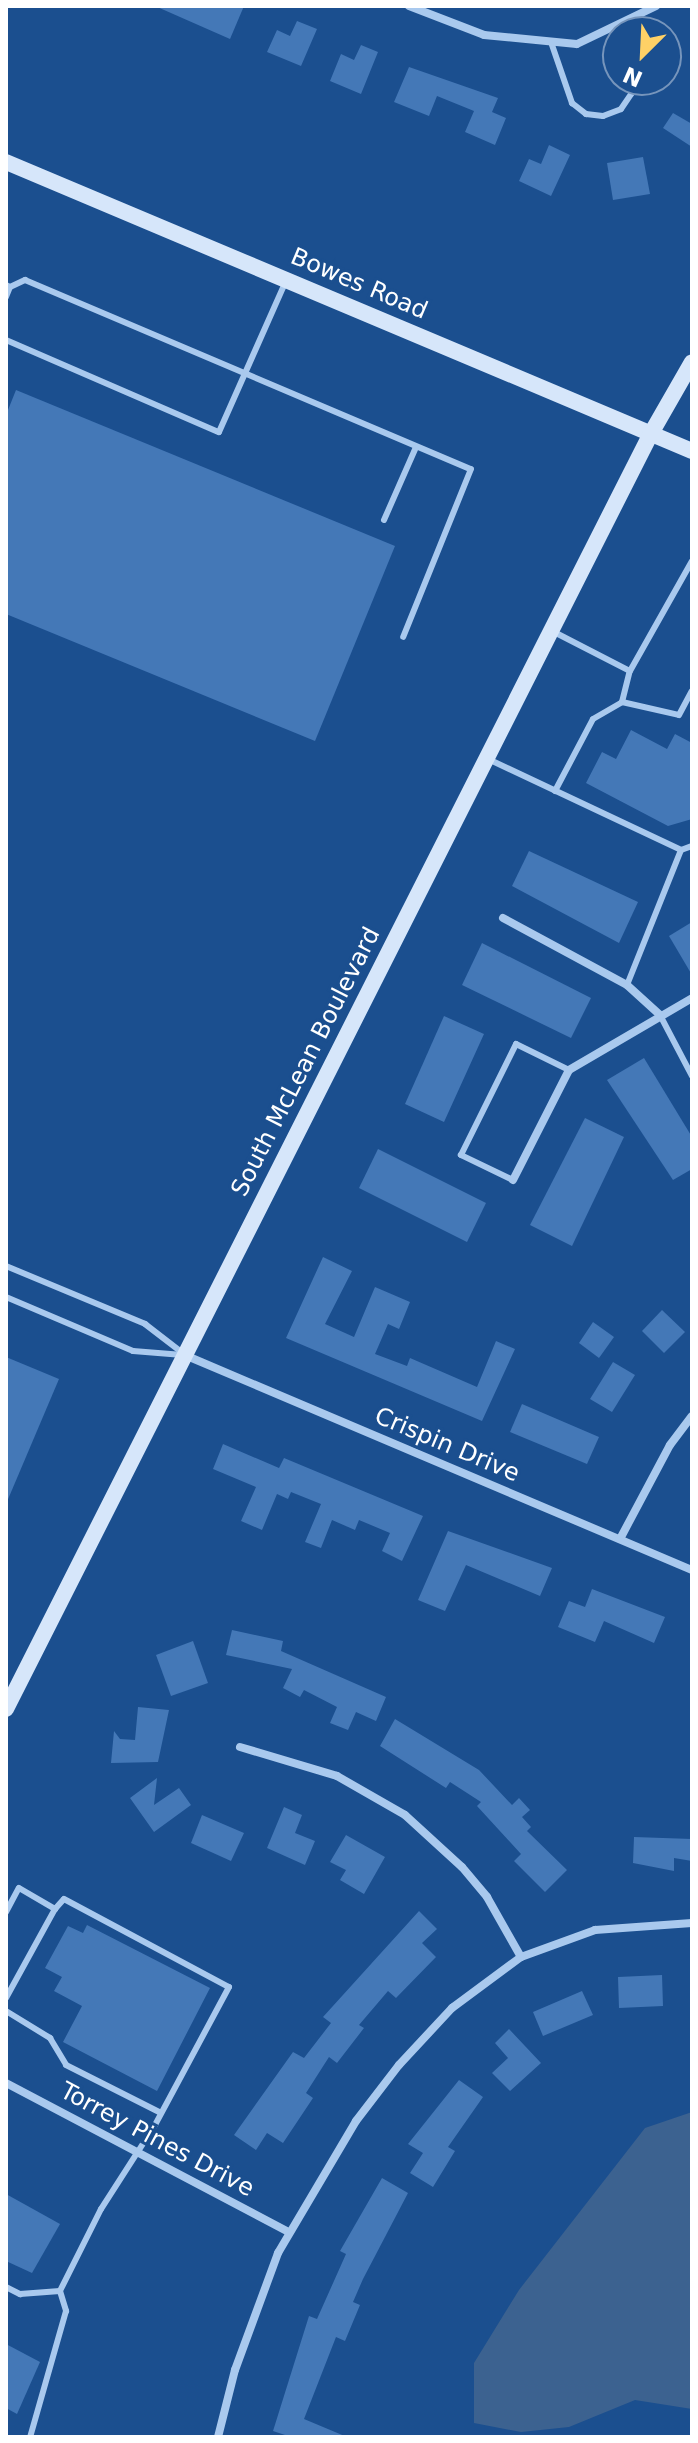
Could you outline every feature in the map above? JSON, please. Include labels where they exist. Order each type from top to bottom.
[{"type":"main road","name":"Bowes Road","points":[[7,166],[287,279],[649,437],[692,451]]},
{"type":"main road","name":"South McLean Boulevard","points":[[6,1709],[649,437],[692,362]]},
{"type":"street","points":[[409,6],[484,35],[577,44],[602,34]]},
{"type":"street","points":[[503,918],[627,985],[660,1015]]},
{"type":"street","points":[[513,1180],[569,1070],[692,998]]},
{"type":"street","name":"Crispin Drive","points":[[187,1356],[692,1570]]},
{"type":"street","points":[[620,1539],[670,1445],[692,1416]]},
{"type":"street","points":[[240,1747],[337,1776],[405,1815],[471,1877],[521,1957]]},
{"type":"street","points":[[218,2437],[251,2324],[289,2232],[356,2121],[399,2065],[452,2008],[521,1957],[595,1930],[692,1923]]},
{"type":"street","name":"Torrey Pines Drive","points":[[6,2083],[289,2232]]},
{"type":"lane","points":[[551,42],[572,103],[586,114],[603,116],[621,109],[630,96]]},
{"type":"lane","points":[[6,340],[219,432],[287,279]]},
{"type":"lane","points":[[6,297],[8,286],[25,280],[471,469],[403,637]]},
{"type":"lane","points":[[384,520],[416,447]]},
{"type":"lane","points":[[622,702],[630,671],[692,561]]},
{"type":"lane","points":[[553,632],[630,671]]},
{"type":"lane","points":[[555,791],[593,719],[622,702],[679,715],[692,691]]},
{"type":"lane","points":[[488,759],[681,850],[692,846]]},
{"type":"lane","points":[[627,985],[681,850]]},
{"type":"lane","points":[[660,1015],[690,1067],[692,1076]]},
{"type":"lane","points":[[513,1180],[461,1155],[516,1044],[569,1070]]},
{"type":"lane","name":"Crispin Drive","points":[[6,1266],[145,1324],[187,1356]]},
{"type":"lane","name":"Crispin Drive","points":[[6,1297],[133,1351],[187,1356]]},
{"type":"lane","points":[[6,1912],[19,1888],[55,1909]]},
{"type":"lane","points":[[6,1998],[55,1909],[64,1899],[229,1987],[60,2291],[66,2311],[30,2437]]},
{"type":"lane","points":[[6,2011],[50,2038],[66,2065],[161,2113]]},
{"type":"lane","points":[[6,2287],[20,2294],[60,2291]]},
{"type":"water","points":[[692,2112],[692,2409],[635,2400],[569,2427],[521,2432],[474,2423],[474,2363],[519,2290],[645,2128]]},
{"type":"building","points":[[155,6],[244,6],[230,39]]},
{"type":"building","points":[[297,21],[317,29],[301,66],[267,52],[277,30],[290,36]]},
{"type":"building","points":[[361,45],[378,52],[361,94],[330,81],[341,54],[354,60]]},
{"type":"building","points":[[409,67],[498,98],[492,112],[506,118],[495,145],[465,132],[474,111],[437,96],[429,116],[394,102]]},
{"type":"building","points":[[673,113],[692,124],[692,147],[663,128]]},
{"type":"building","points":[[549,145],[570,155],[551,196],[519,181],[529,159],[541,164]]},
{"type":"building","points":[[643,157],[650,194],[613,200],[607,163]]},
{"type":"building","points":[[16,390],[395,546],[315,741],[6,614],[6,415]]},
{"type":"building","points":[[631,730],[667,749],[675,734],[692,743],[692,819],[668,826],[586,783],[602,752],[616,759]]},
{"type":"building","points":[[529,851],[638,902],[619,943],[512,886]]},
{"type":"building","points":[[692,922],[692,975],[669,936]]},
{"type":"building","points":[[482,943],[591,998],[571,1038],[462,985]]},
{"type":"building","points":[[444,1016],[484,1034],[444,1122],[405,1104]]},
{"type":"building","points":[[644,1058],[692,1137],[692,1169],[673,1180],[607,1080]]},
{"type":"building","points":[[585,1118],[624,1137],[572,1246],[530,1225]]},
{"type":"building","points":[[378,1149],[486,1203],[467,1242],[359,1188]]},
{"type":"building","points":[[323,1257],[352,1271],[325,1324],[354,1337],[375,1287],[410,1302],[399,1329],[388,1324],[375,1354],[407,1366],[410,1358],[477,1387],[496,1341],[515,1349],[482,1421],[286,1338]]},
{"type":"building","points":[[662,1310],[685,1332],[664,1353],[642,1331]]},
{"type":"building","points":[[593,1322],[614,1337],[599,1358],[579,1343]]},
{"type":"building","points":[[6,1357],[59,1379],[6,1504]]},
{"type":"building","points":[[613,1362],[635,1375],[612,1412],[590,1399]]},
{"type":"building","points":[[522,1404],[599,1437],[587,1464],[510,1432]]},
{"type":"building","points":[[223,1444],[279,1468],[284,1458],[423,1516],[402,1561],[382,1551],[390,1533],[359,1520],[355,1530],[332,1520],[321,1548],[305,1542],[321,1504],[291,1492],[288,1499],[277,1494],[262,1530],[241,1521],[256,1487],[213,1469]]},
{"type":"building","points":[[448,1531],[552,1568],[540,1596],[466,1565],[445,1611],[418,1600]]},
{"type":"building","points":[[592,1589],[665,1617],[654,1643],[604,1621],[595,1642],[558,1627],[569,1601],[585,1607]]},
{"type":"building","points":[[232,1630],[283,1641],[281,1651],[386,1697],[376,1721],[356,1712],[348,1730],[330,1723],[337,1707],[304,1690],[300,1697],[283,1688],[292,1669],[226,1655]]},
{"type":"building","points":[[193,1641],[208,1683],[171,1696],[156,1655]]},
{"type":"building","points":[[138,1707],[169,1710],[158,1762],[111,1763],[114,1731],[120,1739],[135,1740]]},
{"type":"building","points":[[395,1719],[479,1770],[512,1805],[519,1798],[530,1810],[522,1817],[531,1827],[527,1831],[567,1870],[545,1892],[514,1861],[521,1854],[477,1806],[481,1802],[450,1782],[446,1788],[380,1746]]},
{"type":"building","points":[[157,1778],[154,1805],[179,1788],[191,1805],[154,1832],[130,1798]]},
{"type":"building","points":[[284,1807],[302,1815],[295,1833],[315,1841],[305,1865],[267,1848]]},
{"type":"building","points":[[202,1815],[244,1833],[231,1861],[191,1843]]},
{"type":"building","points":[[346,1835],[385,1857],[364,1894],[340,1880],[346,1870],[330,1862]]},
{"type":"building","points":[[634,1837],[692,1839],[692,1861],[674,1858],[674,1871],[633,1863]]},
{"type":"building","points":[[419,1911],[437,1929],[422,1943],[436,1957],[396,1998],[388,1991],[359,2025],[364,2028],[337,2063],[329,2057],[306,2093],[313,2098],[283,2143],[267,2133],[256,2150],[234,2135],[293,2052],[304,2058],[331,2023],[323,2017]]},
{"type":"building","points":[[87,1925],[210,1988],[157,2091],[63,2042],[82,2006],[54,1991],[62,1977],[45,1968],[68,1926],[83,1933]]},
{"type":"building","points":[[662,1975],[663,2006],[619,2008],[618,1977]]},
{"type":"building","points":[[582,1991],[593,2015],[543,2036],[533,2012]]},
{"type":"building","points":[[509,2029],[541,2063],[510,2091],[492,2073],[508,2058],[495,2043]]},
{"type":"building","points":[[459,2080],[483,2097],[448,2147],[455,2151],[433,2187],[410,2173],[423,2153],[408,2144]]},
{"type":"building","points":[[382,2178],[408,2193],[353,2302],[360,2305],[345,2341],[336,2337],[304,2419],[347,2437],[291,2437],[273,2431],[309,2316],[317,2319],[346,2254],[340,2251]]},
{"type":"building","points":[[6,2194],[60,2224],[32,2273],[6,2261]]},
{"type":"building","points":[[6,2344],[40,2362],[17,2414],[6,2408]]}]
